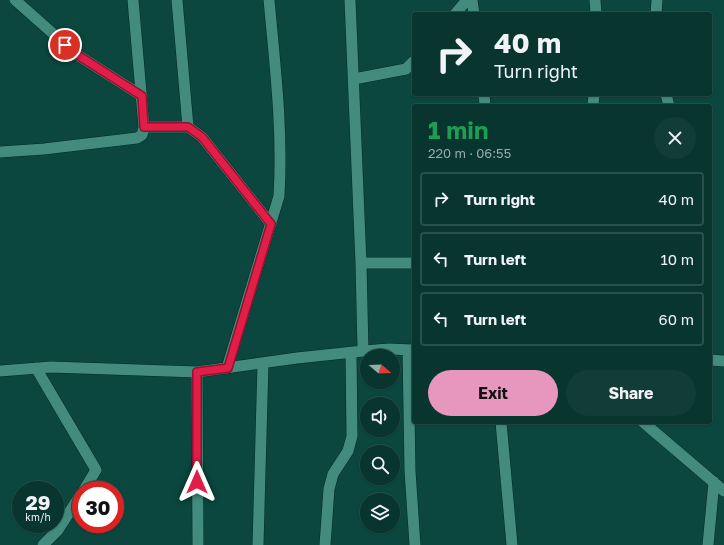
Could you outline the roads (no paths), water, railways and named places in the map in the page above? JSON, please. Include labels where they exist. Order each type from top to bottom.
[{"type":"street","points":[[15,0],[76,54],[142,96]]},
{"type":"street","points":[[0,152],[44,149],[137,138],[142,135],[144,127],[142,96],[133,0]]},
{"type":"street","points":[[177,0],[188,127]]},
{"type":"street","points":[[228,368],[279,196],[281,169],[269,0]]},
{"type":"street","points":[[350,0],[361,263],[363,349]]},
{"type":"street","points":[[457,12],[467,0]]},
{"type":"street","points":[[472,0],[474,12]]},
{"type":"street","points":[[595,0],[596,12]]},
{"type":"street","points":[[656,12],[657,0]]},
{"type":"street","points":[[354,79],[406,69],[412,64]]},
{"type":"street","points":[[144,127],[188,127],[202,137],[271,224]]},
{"type":"street","points":[[361,263],[412,263]]},
{"type":"street","points":[[400,350],[411,350],[410,471],[414,545]]},
{"type":"street","points":[[0,371],[52,367],[197,372],[360,352]]},
{"type":"street","points":[[325,545],[329,489],[334,474],[348,451],[352,436],[351,353]]},
{"type":"street","points":[[712,360],[724,361]]},
{"type":"street","points":[[258,545],[263,363]]},
{"type":"street","points":[[36,368],[96,470],[89,481]]},
{"type":"street","points":[[197,372],[198,545]]},
{"type":"street","points":[[502,424],[512,545]]},
{"type":"street","points":[[645,424],[724,491]]},
{"type":"street","points":[[708,545],[714,482]]},
{"type":"street","points":[[43,545],[58,530],[72,508]]}]
